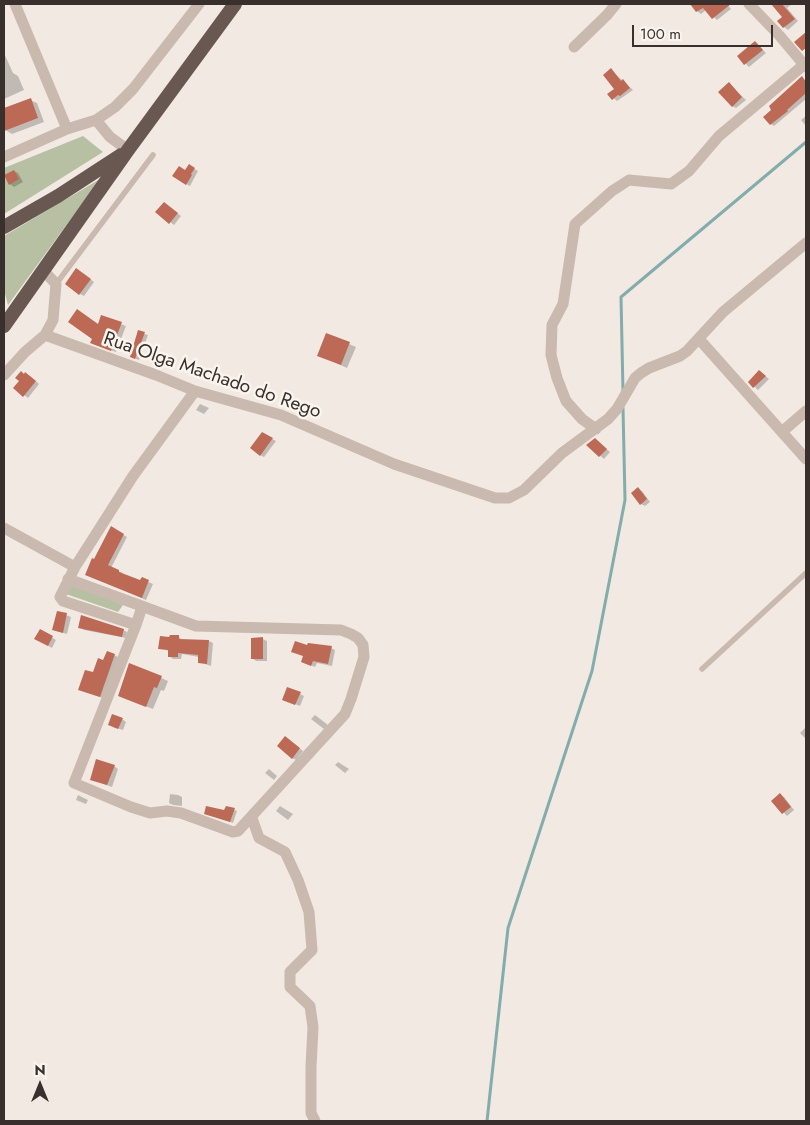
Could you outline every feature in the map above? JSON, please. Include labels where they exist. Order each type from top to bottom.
[{"type":"highway","points":[[4,326],[128,150],[235,4]]},
{"type":"highway","points":[[4,227],[58,196],[128,150]]},
{"type":"street","points":[[14,4],[67,129]]},
{"type":"street","points":[[4,157],[67,129],[96,120],[115,107],[133,89],[198,4]]},
{"type":"street","points":[[574,47],[616,4]]},
{"type":"street","points":[[596,429],[582,419],[566,401],[551,355],[552,325],[563,304],[575,224],[612,191],[629,180],[671,184],[689,171],[719,136],[806,65],[750,4]]},
{"type":"street","points":[[96,120],[110,137],[128,150]]},
{"type":"street","name":"Rua Olga Machado do Rego","points":[[45,335],[195,391],[281,415],[394,464],[496,498],[508,498],[524,490],[562,453],[608,419],[617,409],[635,378],[649,368],[680,356],[699,339],[723,312],[806,242]]},
{"type":"street","points":[[4,375],[25,352],[45,335],[54,320],[56,284],[44,271]]},
{"type":"street","points":[[566,279],[564,294],[547,335],[551,351],[555,389],[577,415],[585,436]]},
{"type":"street","points":[[699,339],[806,459]]},
{"type":"street","points":[[136,625],[62,601],[60,596],[75,567],[133,476],[195,391]]},
{"type":"street","points":[[783,431],[806,411]]},
{"type":"street","points":[[4,528],[75,567]]},
{"type":"street","points":[[68,579],[196,626],[341,630],[358,638],[363,645],[364,657],[352,699],[345,714],[242,830],[231,832],[181,813],[166,811],[150,813],[74,783],[142,607]]},
{"type":"street","points":[[252,818],[258,838],[285,852],[298,880],[309,912],[312,950],[290,972],[290,987],[310,1006],[313,1028],[311,1113],[315,1121]]},
{"type":"lane","points":[[56,284],[153,155]]},
{"type":"lane","points":[[702,669],[806,573]]},
{"type":"green space","points":[[83,136],[103,152],[4,214],[4,168]]},
{"type":"green space","points":[[100,179],[8,305],[4,290],[4,236]]},
{"type":"green space","points":[[71,584],[123,605],[118,612],[66,594]]},
{"type":"building","points":[[690,4],[731,4],[712,19],[703,8],[696,12]]},
{"type":"building","points":[[771,4],[782,4],[795,19],[783,28],[777,21],[782,17]]},
{"type":"building","points":[[806,32],[806,48],[802,51],[794,42]]},
{"type":"building","points":[[755,41],[763,50],[744,65],[737,56]]},
{"type":"building","points":[[611,68],[621,81],[623,79],[630,88],[612,100],[607,94],[614,89],[603,75]]},
{"type":"building","points":[[802,76],[806,82],[806,93],[770,125],[763,117],[771,110],[769,106]]},
{"type":"building","points":[[729,82],[742,97],[732,107],[718,92]]},
{"type":"building","points":[[31,98],[38,118],[4,131],[4,108]]},
{"type":"building","points":[[189,164],[195,168],[186,185],[172,176],[179,166],[185,170]]},
{"type":"building","points":[[14,170],[19,179],[9,185],[4,175]]},
{"type":"building","points":[[164,202],[178,213],[169,224],[155,212]]},
{"type":"building","points":[[76,268],[91,279],[79,295],[65,284]]},
{"type":"building","points":[[77,309],[98,324],[101,315],[122,322],[111,351],[90,343],[92,339],[68,322]]},
{"type":"building","points":[[138,330],[145,332],[135,359],[130,357]]},
{"type":"building","points":[[326,333],[350,342],[341,365],[317,356]]},
{"type":"building","points":[[759,370],[766,376],[753,388],[748,382]]},
{"type":"building","points":[[21,371],[36,381],[23,397],[13,388],[19,381],[15,378]]},
{"type":"building","points":[[262,432],[273,438],[260,456],[250,448]]},
{"type":"building","points":[[595,438],[607,449],[599,457],[586,445]]},
{"type":"building","points":[[638,487],[647,499],[640,505],[631,493]]},
{"type":"building","points":[[111,526],[124,534],[108,565],[119,570],[119,572],[140,580],[142,577],[149,580],[142,598],[85,575],[92,558],[94,559]]},
{"type":"building","points":[[57,611],[67,613],[63,633],[52,630]]},
{"type":"building","points":[[81,615],[124,629],[122,637],[78,628]]},
{"type":"building","points":[[40,629],[53,636],[48,646],[34,639]]},
{"type":"building","points":[[170,635],[179,635],[179,639],[209,640],[207,664],[198,663],[198,655],[178,653],[178,657],[168,657],[168,650],[158,649],[160,636],[169,637]]},
{"type":"building","points":[[263,637],[263,659],[251,659],[251,638]]},
{"type":"building","points":[[295,641],[307,645],[308,643],[332,646],[328,664],[313,661],[311,666],[301,662],[303,656],[291,652]]},
{"type":"building","points":[[107,651],[115,654],[100,697],[78,690],[85,670],[93,672],[98,658],[103,660]]},
{"type":"building","points":[[129,663],[162,676],[157,688],[154,687],[146,707],[118,696]]},
{"type":"building","points":[[287,687],[301,692],[295,705],[282,700]]},
{"type":"building","points":[[112,714],[123,718],[118,729],[108,725]]},
{"type":"building","points":[[285,736],[300,748],[292,759],[277,746]]},
{"type":"building","points":[[96,759],[115,765],[107,785],[90,780]]},
{"type":"building","points":[[780,793],[791,807],[782,814],[771,801]]},
{"type":"building","points":[[206,806],[224,810],[226,806],[235,808],[230,822],[204,814]]},
{"type":"waterway","points":[[623,392],[621,297],[806,142]]},
{"type":"waterway","points":[[487,1121],[508,928],[592,671],[625,500],[623,408]]}]
